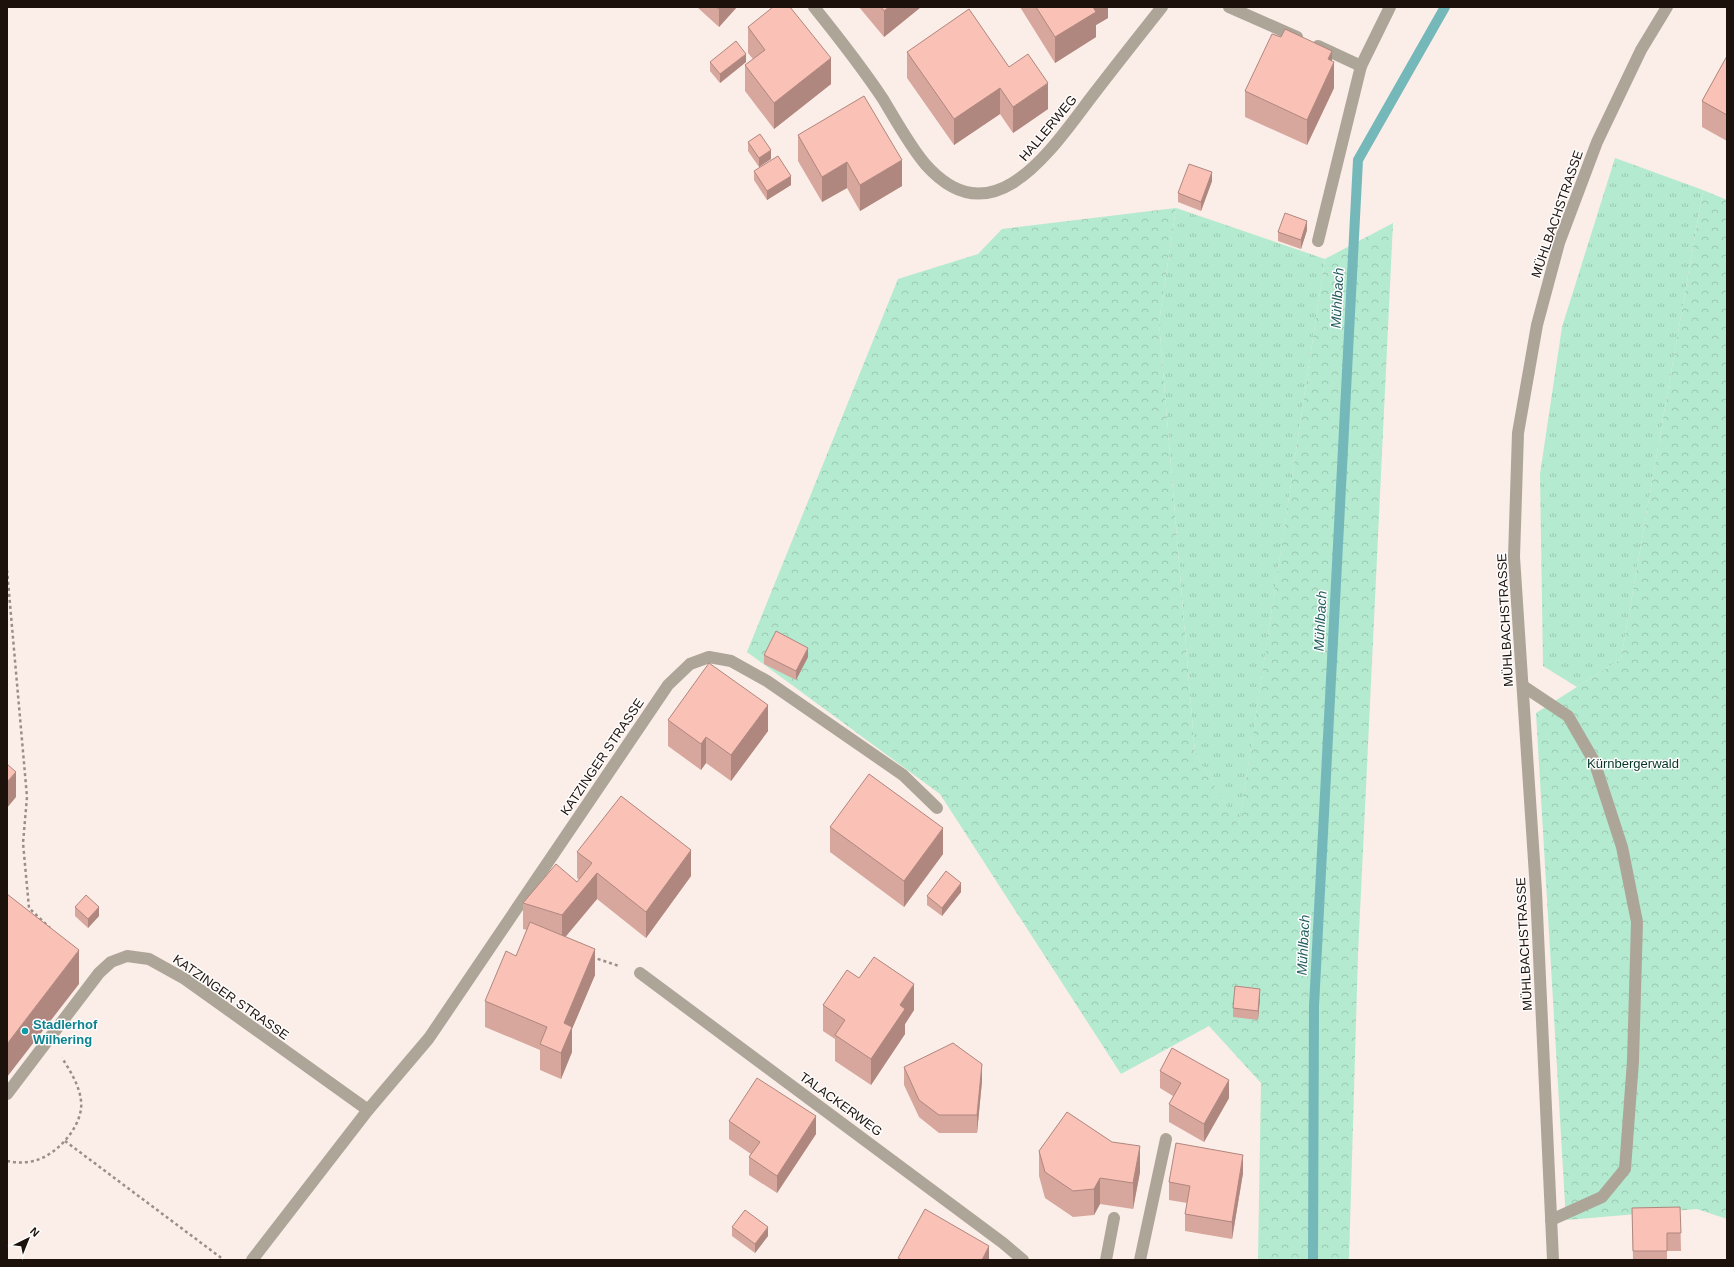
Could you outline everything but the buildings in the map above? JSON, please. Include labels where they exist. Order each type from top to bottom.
[{"type":"street","name":"HALLERWEG","points":[[814,7],[855,57],[925,164],[944,183],[966,193],[991,192],[1011,184],[1029,172],[1065,132],[1162,7]]},
{"type":"street","points":[[1229,7],[1361,66]]},
{"type":"street","points":[[1318,241],[1361,66],[1390,7]]},
{"type":"street","name":"MÜHLBACHSTRASSE","points":[[1553,1260],[1536,891],[1514,557],[1518,433],[1537,325],[1559,243],[1597,142],[1641,50],[1667,7]]},
{"type":"street","name":"KATZINGER STRASSE","points":[[252,1260],[368,1110],[429,1038],[668,685],[690,664],[709,657],[732,661],[767,681],[903,775],[937,808]]},
{"type":"street","points":[[1523,686],[1568,716],[1594,761],[1622,847],[1637,922],[1633,1061],[1625,1169],[1602,1198],[1551,1220]]},
{"type":"street","name":"KATZINGER STRASSE","points":[[7,1094],[99,973],[111,962],[127,956],[149,959],[184,979],[368,1110]]},
{"type":"street","name":"TALACKERWEG","points":[[640,973],[871,1143],[1003,1243],[1023,1260]]},
{"type":"street","points":[[1140,1260],[1166,1139]]},
{"type":"street","points":[[1106,1260],[1114,1218]]},
{"type":"path","points":[[7,570],[27,797],[22,844],[29,908],[52,930]]},
{"type":"path","points":[[589,956],[640,973]]},
{"type":"path","points":[[7,1161],[19,1163],[35,1161],[48,1155],[65,1141],[77,1122],[81,1108],[79,1090],[70,1070],[58,1054],[46,1043]]},
{"type":"path","points":[[65,1141],[224,1260]]},
{"type":"green space","points":[[1615,158],[1703,190],[1621,659],[1577,687],[1543,666],[1540,474],[1562,327]]},
{"type":"green space","name":"Kürnbergerwald","points":[[1703,190],[1727,200],[1727,1219],[1697,1209],[1566,1220],[1536,713],[1621,659]]},
{"type":"green space","points":[[1176,208],[1325,259],[1239,827],[1195,754],[1159,322]]},
{"type":"green space","points":[[1176,208],[1159,322],[1195,754],[1239,826],[1325,259],[1393,223],[1358,954],[1349,1260],[1258,1260],[1261,1083],[1209,1026],[1121,1074],[940,794],[747,652],[898,279],[978,254],[1002,229]]},
{"type":"waterway","name":"Mühlbach","points":[[1313,1260],[1314,1006],[1358,160],[1445,7]]},
{"type":"place","name":"Stadlerhof Wilhering","points":[[25,1031]]}]
